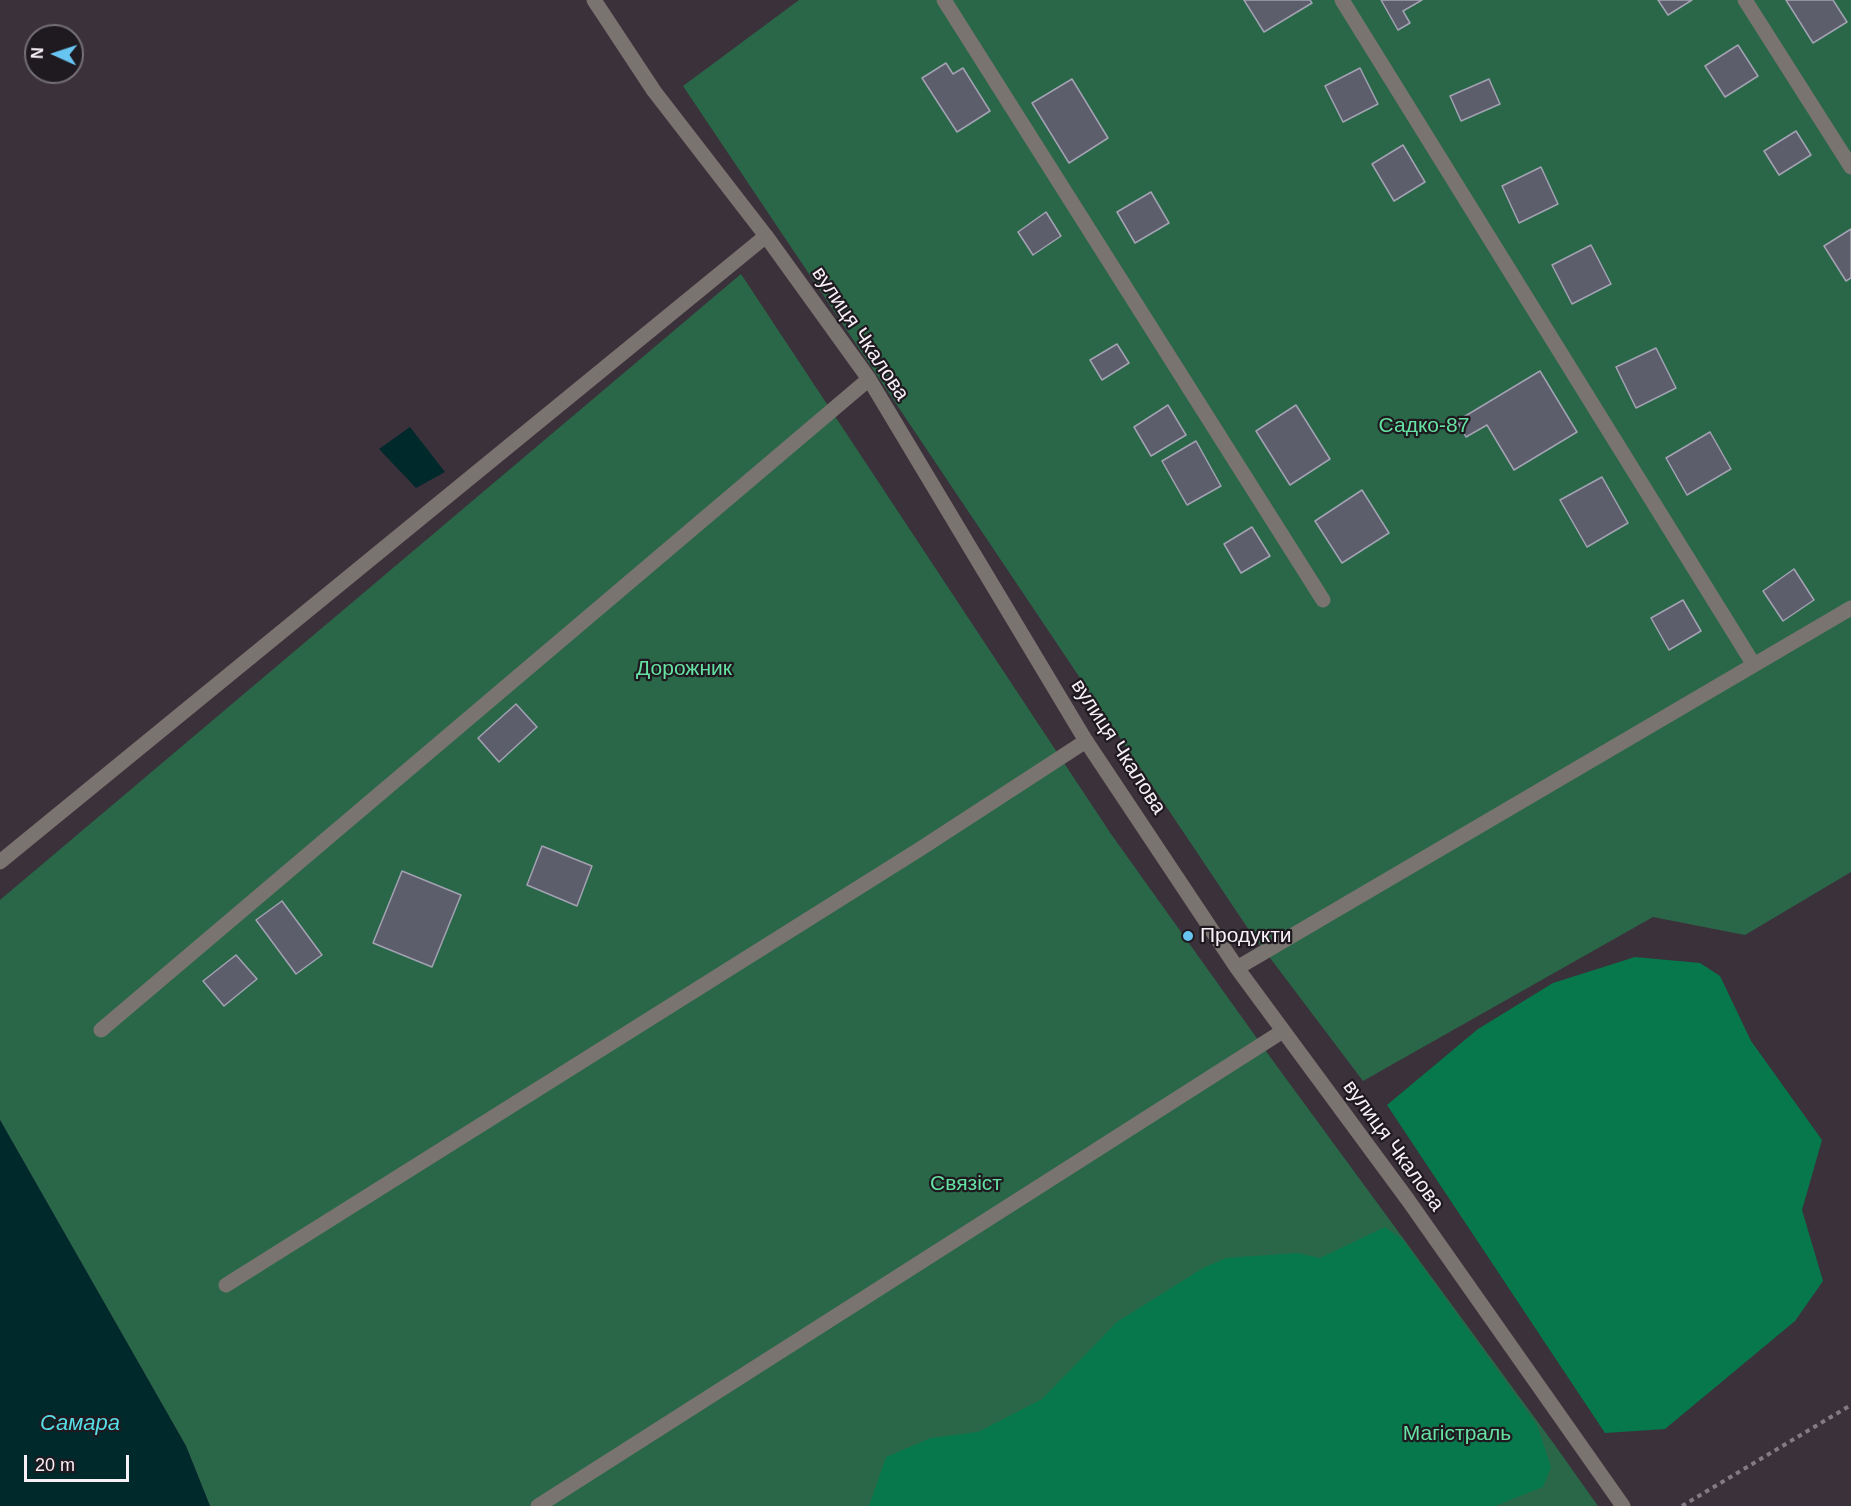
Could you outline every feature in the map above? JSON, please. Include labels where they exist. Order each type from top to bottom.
[{"type":"street","name":"вулиця Чкалова","points":[[594,0],[654,91],[766,236],[869,379],[1086,741],[1237,968],[1408,1200],[1623,1506]]},
{"type":"street","points":[[944,0],[1323,600]]},
{"type":"street","points":[[1342,0],[1754,664]]},
{"type":"street","points":[[1745,0],[1851,167]]},
{"type":"street","points":[[0,862],[766,236]]},
{"type":"street","points":[[101,1030],[869,379]]},
{"type":"street","points":[[1237,968],[1851,608]]},
{"type":"street","points":[[226,1285],[929,843],[1086,741]]},
{"type":"street","points":[[538,1506],[1283,1030]]},
{"type":"path","points":[[1682,1506],[1851,1405]]},
{"type":"green space","name":"Садко-87","points":[[799,0],[1851,0],[1851,872],[1745,935],[1653,917],[1363,1081],[1249,930],[683,86]]},
{"type":"green space","points":[[741,274],[1111,834],[1276,1065],[1598,1506],[210,1506],[186,1446],[0,1120],[0,900]]},
{"type":"green space","points":[[1635,957],[1700,963],[1720,976],[1751,1041],[1822,1140],[1802,1210],[1823,1281],[1795,1321],[1665,1429],[1605,1433],[1387,1105],[1478,1029],[1553,983]]},
{"type":"green space","name":"Магістраль","points":[[1385,1227],[1403,1240],[1537,1425],[1551,1467],[1543,1487],[1495,1506],[869,1506],[886,1457],[931,1438],[978,1432],[1042,1399],[1117,1322],[1203,1268],[1226,1258],[1297,1253],[1320,1258]]},
{"type":"water","points":[[410,427],[445,472],[416,488],[379,449]]},
{"type":"water","name":"Самара","points":[[0,1120],[186,1446],[210,1506],[0,1506]]},
{"type":"building","points":[[1244,0],[1310,0],[1312,3],[1264,32]]},
{"type":"building","points":[[1381,0],[1422,0],[1403,11],[1410,23],[1398,30]]},
{"type":"building","points":[[1658,0],[1692,0],[1668,15]]},
{"type":"building","points":[[1786,0],[1833,0],[1847,22],[1813,43]]},
{"type":"building","points":[[1738,45],[1758,76],[1725,97],[1705,66]]},
{"type":"building","points":[[946,63],[953,74],[963,68],[990,111],[957,132],[922,78]]},
{"type":"building","points":[[1360,68],[1378,104],[1343,122],[1325,86]]},
{"type":"building","points":[[1072,79],[1108,138],[1069,163],[1032,103]]},
{"type":"building","points":[[1489,79],[1500,104],[1461,121],[1450,96]]},
{"type":"building","points":[[1796,131],[1811,155],[1779,175],[1764,151]]},
{"type":"building","points":[[1403,145],[1425,182],[1394,201],[1372,164]]},
{"type":"building","points":[[1541,167],[1558,204],[1519,223],[1502,186]]},
{"type":"building","points":[[1151,192],[1169,223],[1135,243],[1117,212]]},
{"type":"building","points":[[1046,212],[1061,236],[1033,255],[1018,232]]},
{"type":"building","points":[[1851,229],[1851,278],[1846,281],[1824,246]]},
{"type":"building","points":[[1591,245],[1611,284],[1572,304],[1552,265]]},
{"type":"building","points":[[1117,344],[1129,363],[1102,380],[1090,360]]},
{"type":"building","points":[[1656,348],[1676,388],[1636,408],[1616,367]]},
{"type":"building","points":[[1540,371],[1577,432],[1514,470],[1487,425],[1466,437],[1457,421]]},
{"type":"building","points":[[1168,405],[1186,435],[1151,456],[1134,427]]},
{"type":"building","points":[[1296,405],[1330,459],[1290,485],[1256,431]]},
{"type":"building","points":[[1710,432],[1731,469],[1687,495],[1666,458]]},
{"type":"building","points":[[1196,441],[1221,486],[1187,505],[1162,461]]},
{"type":"building","points":[[1602,477],[1628,523],[1587,547],[1560,500]]},
{"type":"building","points":[[1362,490],[1389,533],[1342,563],[1315,521]]},
{"type":"building","points":[[1252,527],[1270,556],[1241,573],[1224,544]]},
{"type":"building","points":[[1794,569],[1814,600],[1783,621],[1763,591]]},
{"type":"building","points":[[1683,600],[1701,631],[1669,650],[1651,618]]},
{"type":"building","points":[[516,704],[537,727],[499,762],[478,738]]},
{"type":"building","points":[[542,846],[592,866],[577,906],[527,885]]},
{"type":"building","points":[[402,871],[461,895],[432,967],[373,943]]},
{"type":"building","points":[[282,901],[322,955],[296,974],[256,920]]},
{"type":"building","points":[[236,955],[257,979],[224,1006],[203,981]]},
{"type":"place","name":"Продукти","points":[[1188,936]]},
{"type":"park label","name":"Дорожник","points":[[684,669]]},
{"type":"park label","name":"Связіст","points":[[966,1184]]}]
